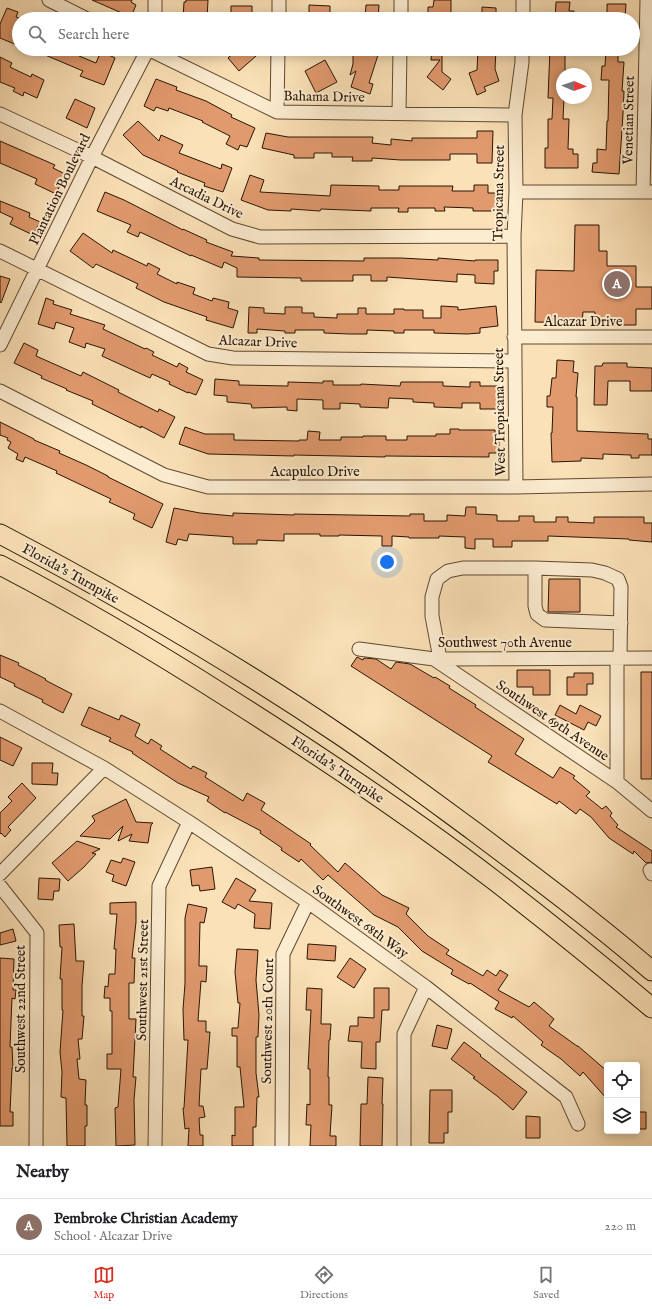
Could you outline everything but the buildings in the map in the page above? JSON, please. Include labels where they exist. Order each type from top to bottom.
[{"type":"highway","name":"Florida's Turnpike","points":[[0,534],[117,597],[260,684],[340,735],[516,862],[593,922],[652,971]]},
{"type":"highway","name":"Florida's Turnpike","points":[[0,565],[148,648],[252,712],[338,769],[494,880],[584,951],[652,1008]]},
{"type":"street","points":[[49,0],[73,12]]},
{"type":"street","points":[[155,0],[155,12]]},
{"type":"street","points":[[279,0],[279,12]]},
{"type":"street","points":[[401,12],[402,0]]},
{"type":"street","points":[[523,0],[523,12]]},
{"type":"street","name":"Venetian Street","points":[[647,0],[647,192]]},
{"type":"street","name":"Plantation Boulevard","points":[[0,344],[92,157],[144,56]]},
{"type":"street","name":"Bahama Drive","points":[[162,56],[277,112],[515,115]]},
{"type":"street","points":[[277,112],[278,56]]},
{"type":"street","points":[[399,113],[400,56]]},
{"type":"street","name":"Tropicana Street","points":[[514,337],[514,236],[516,192],[515,115],[522,56]]},
{"type":"street","name":"Arcadia Drive","points":[[0,114],[92,157],[232,229],[260,237],[514,236]]},
{"type":"street","points":[[516,192],[647,192]]},
{"type":"street","name":"Alcazar Drive","points":[[0,251],[208,354],[233,358],[514,361]]},
{"type":"street","name":"Alcazar Drive","points":[[514,337],[652,338]]},
{"type":"street","name":"West Tropicana Street","points":[[514,337],[516,487]]},
{"type":"street","name":"Acapulco Drive","points":[[0,391],[164,474],[208,486],[516,487],[652,484]]},
{"type":"street","points":[[437,659],[432,616],[432,597],[437,579],[448,571],[463,568],[592,570],[605,573],[618,579],[621,588],[621,623],[617,782]]},
{"type":"street","points":[[535,568],[535,606],[537,614],[545,620],[621,623]]},
{"type":"street","name":"Southwest 70th Avenue","points":[[359,649],[437,659],[652,658]]},
{"type":"street","name":"Southwest 69th Avenue","points":[[437,659],[617,782],[652,811]]},
{"type":"street","name":"Southwest 68th Way","points":[[0,710],[104,768],[189,822],[308,902],[426,987],[566,1097],[578,1124]]},
{"type":"street","points":[[0,874],[104,768]]},
{"type":"street","name":"Southwest 21st Street","points":[[155,1146],[159,886],[189,822]]},
{"type":"street","name":"Southwest 22nd Street","points":[[0,886],[37,933],[36,1146]]},
{"type":"street","name":"Southwest 20th Court","points":[[282,1146],[283,954],[308,902]]},
{"type":"street","points":[[404,1146],[404,1034],[426,987]]},
{"type":"place","name":"Pembroke Christian Academy","points":[[617,284]]}]
